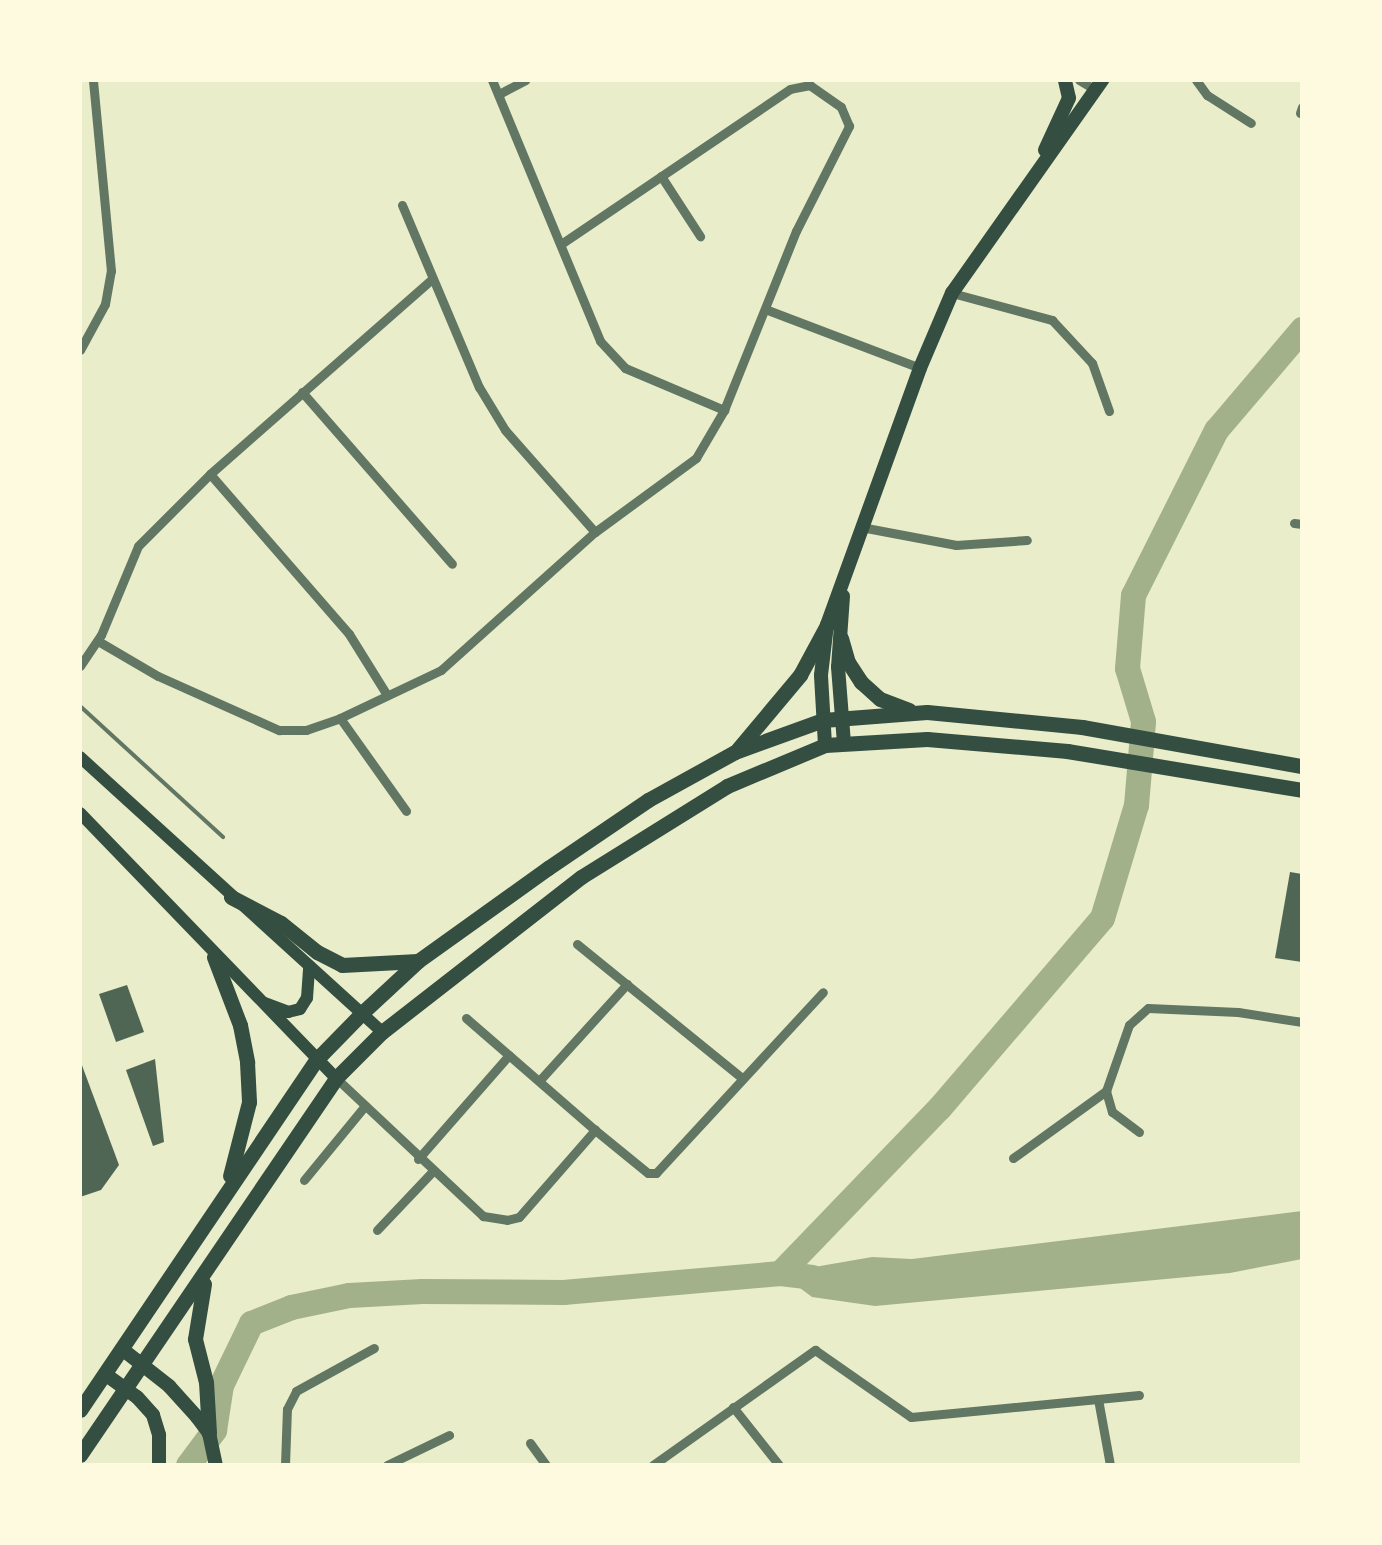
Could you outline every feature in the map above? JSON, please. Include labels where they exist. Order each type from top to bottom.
[{"type":"highway","points":[[735,752],[800,675],[827,625]]},
{"type":"highway","points":[[841,638],[861,682],[902,709],[1082,727],[1302,766]]},
{"type":"highway","points":[[80,1410],[316,1059],[418,961],[617,821],[735,752],[823,720],[927,712]]},
{"type":"highway","points":[[80,1455],[336,1078],[382,1032],[581,877],[726,786],[824,745],[927,740],[1066,751],[1302,790]]},
{"type":"highway","points":[[231,897],[281,923],[316,952],[342,965],[418,961]]},
{"type":"highway","points":[[214,957],[240,1026],[248,1062],[249,1102],[227,1190]]},
{"type":"highway","points":[[209,1432],[206,1382],[194,1339],[200,1296],[216,1257]]},
{"type":"main road","points":[[1030,183],[1069,98],[1065,80]]},
{"type":"main road","points":[[824,745],[820,675],[827,625],[920,368],[952,293],[1098,85]]},
{"type":"main road","points":[[844,744],[841,638],[845,576]]},
{"type":"main road","points":[[80,757],[382,1032]]},
{"type":"main road","points":[[80,813],[214,957],[336,1078]]},
{"type":"main road","points":[[258,1000],[288,1012],[300,1008],[307,998],[309,966]]},
{"type":"main road","points":[[122,1349],[143,1363],[209,1432],[216,1465]]},
{"type":"main road","points":[[105,1374],[126,1388],[153,1416],[159,1435],[159,1464]]},
{"type":"street","points":[[80,350],[105,304],[110,271],[94,80]]},
{"type":"street","points":[[492,80],[600,340],[625,368],[724,410]]},
{"type":"street","points":[[499,94],[525,80]]},
{"type":"street","points":[[1079,80],[1098,85]]},
{"type":"street","points":[[1196,80],[1208,95],[1251,123]]},
{"type":"street","points":[[98,641],[158,676],[278,730],[306,730],[340,718],[441,670],[595,532],[696,458],[724,410],[796,231],[849,126],[841,107],[810,85],[790,88],[560,244]]},
{"type":"street","points":[[661,176],[700,236]]},
{"type":"street","points":[[402,205],[430,280],[479,387],[505,430],[595,532]]},
{"type":"street","points":[[80,666],[98,641],[138,546],[210,474],[430,280]]},
{"type":"street","points":[[952,293],[1052,320],[1092,363],[1108,411]]},
{"type":"street","points":[[765,309],[920,368]]},
{"type":"street","points":[[302,392],[452,564]]},
{"type":"street","points":[[210,474],[354,641],[387,695]]},
{"type":"street","points":[[861,527],[956,546],[1028,540]]},
{"type":"street","points":[[340,718],[406,810]]},
{"type":"street","points":[[576,944],[742,1078]]},
{"type":"street","points":[[539,1080],[627,984]]},
{"type":"street","points":[[466,1018],[648,1173],[663,1168],[823,992]]},
{"type":"street","points":[[1013,1158],[1106,1091],[1129,1025],[1148,1008],[1238,1012],[1302,1022]]},
{"type":"street","points":[[418,1159],[509,1055]]},
{"type":"street","points":[[336,1078],[483,1216],[507,1220],[519,1217],[595,1130]]},
{"type":"street","points":[[1106,1091],[1112,1112],[1140,1132]]},
{"type":"street","points":[[304,1180],[364,1106]]},
{"type":"street","points":[[377,1230],[432,1172]]},
{"type":"street","points":[[285,1465],[287,1409],[296,1392],[374,1348]]},
{"type":"street","points":[[653,1465],[814,1350],[911,1417],[1139,1395]]},
{"type":"street","points":[[1098,1399],[1110,1465]]},
{"type":"street","points":[[732,1407],[779,1465]]},
{"type":"street","points":[[387,1465],[449,1434]]},
{"type":"street","points":[[530,1443],[546,1465]]},
{"type":"lane","points":[[80,706],[223,837]]},
{"type":"shaded area","points":[[1302,1211],[1302,1259],[1230,1273],[875,1306],[812,1297],[780,1273],[872,1257],[912,1259]]},
{"type":"building","points":[[1290,872],[1302,874],[1302,962],[1275,958]]},
{"type":"building","points":[[127,985],[144,1032],[116,1042],[99,994]]},
{"type":"building","points":[[155,1059],[164,1142],[153,1146],[126,1070]]},
{"type":"building","points":[[80,1060],[119,1165],[101,1190],[80,1197]]},
{"type":"waterway","points":[[780,1273],[939,1108],[1102,918],[1136,805],[1143,721],[1127,668],[1133,595],[1216,430],[1302,329]]},
{"type":"waterway","points":[[188,1465],[214,1430],[221,1385],[251,1323],[291,1307],[349,1295],[563,1292],[780,1273],[812,1277]]}]
